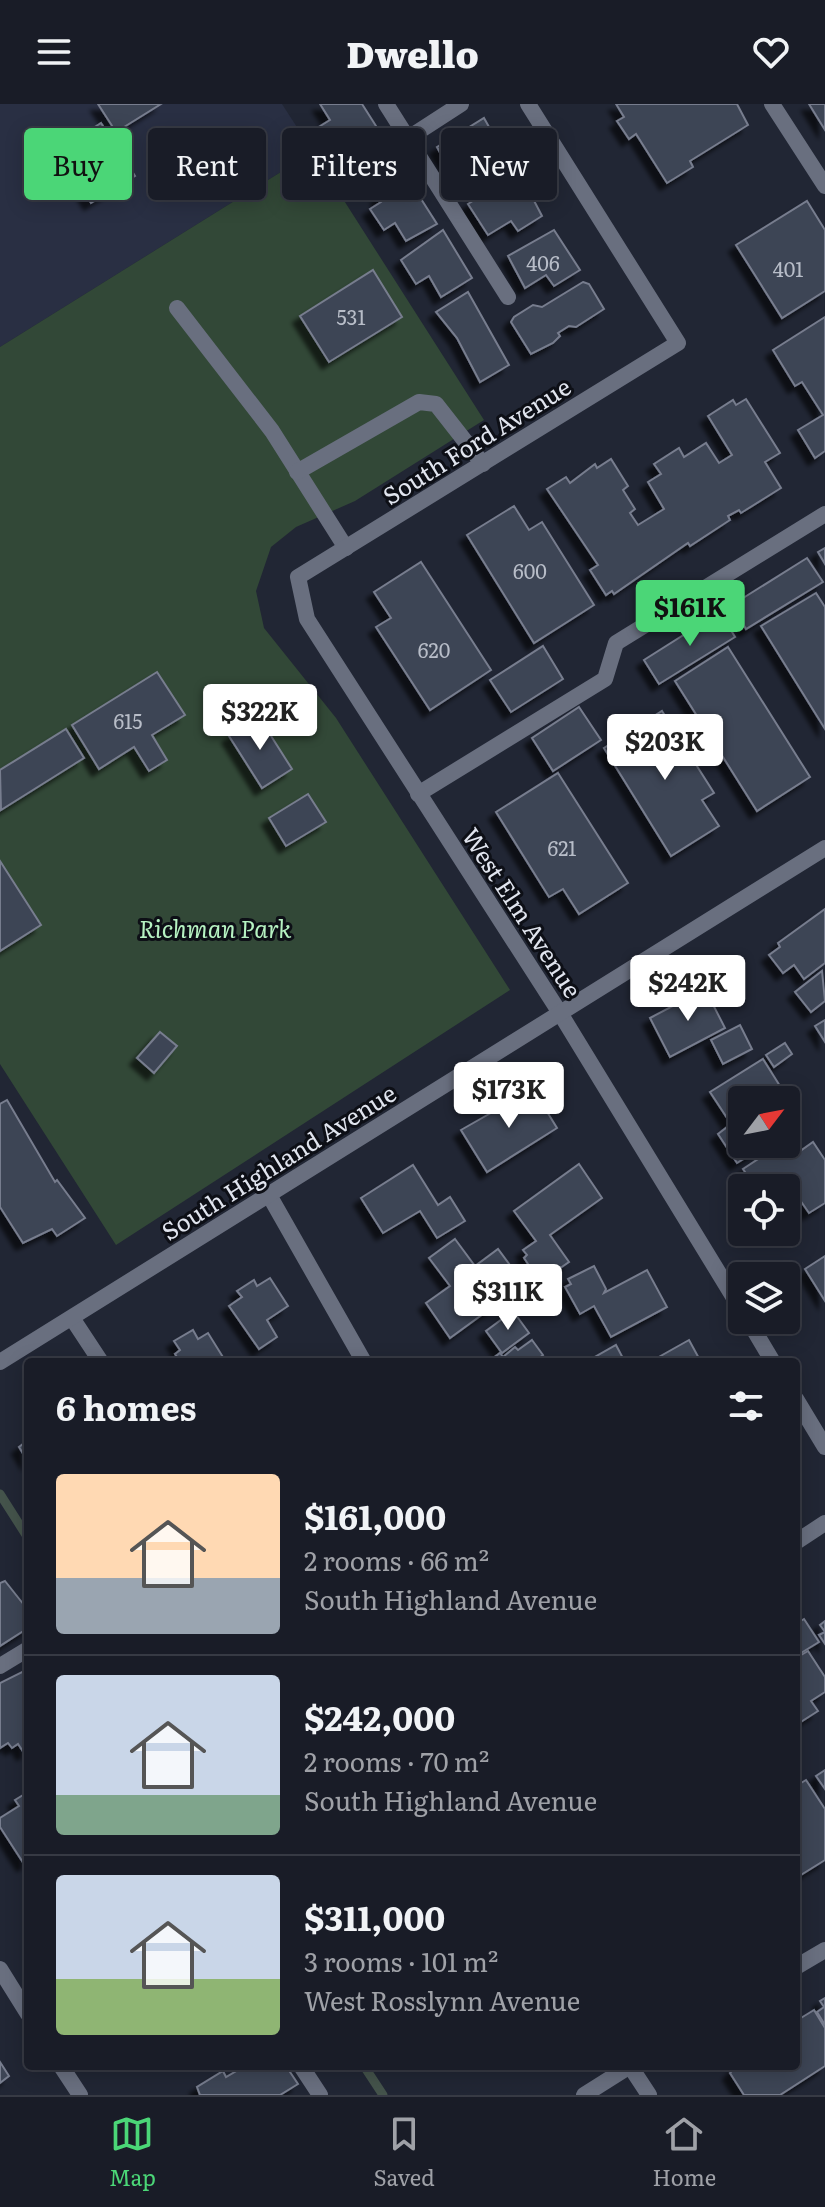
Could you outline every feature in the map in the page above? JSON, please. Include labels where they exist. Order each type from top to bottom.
[{"type":"street","points":[[386,104],[400,128]]},
{"type":"street","points":[[424,128],[461,104]]},
{"type":"street","name":"South Ford Avenue","points":[[298,577],[678,343],[528,104]]},
{"type":"street","points":[[772,104],[825,186]]},
{"type":"street","points":[[425,167],[508,297]]},
{"type":"street","points":[[177,308],[272,431],[346,548]]},
{"type":"street","points":[[297,472],[419,402],[436,404],[483,464]]},
{"type":"street","points":[[418,794],[605,679],[616,643],[825,514]]},
{"type":"street","name":"West Elm Avenue","points":[[298,577],[307,619],[560,1013],[728,1288]]},
{"type":"street","name":"South Highland Avenue","points":[[0,1362],[825,848]]},
{"type":"street","points":[[269,1195],[362,1358]]},
{"type":"street","points":[[72,1318],[98,1358]]},
{"type":"street","points":[[756,1334],[771,1358]]},
{"type":"street","points":[[800,1406],[825,1447]]},
{"type":"street","points":[[800,1539],[825,1523]]},
{"type":"street","points":[[0,1666],[24,1651]]},
{"type":"street","points":[[800,1965],[825,1950]]},
{"type":"street","points":[[0,1969],[24,2008]]},
{"type":"street","points":[[64,2070],[80,2095]]},
{"type":"street","points":[[304,2070],[320,2095]]},
{"type":"street","points":[[584,2095],[624,2070]]},
{"type":"street","points":[[633,2070],[649,2095]]},
{"type":"shaded area","points":[[0,104],[282,104],[298,128],[282,128],[282,171],[266,181],[266,128],[148,128],[148,200],[236,200],[0,347]]},
{"type":"green space","name":"Richman Park","points":[[282,171],[282,200],[344,200],[484,420],[355,501],[296,527],[271,547],[256,591],[264,628],[336,718],[510,990],[116,1245],[0,1064],[0,347],[236,200],[266,200],[266,181]]},
{"type":"building","points":[[98,104],[161,104],[122,128],[113,128]]},
{"type":"building","points":[[320,104],[362,104],[376,126],[317,128],[330,120]]},
{"type":"building","points":[[616,104],[737,104],[748,125],[690,161],[693,167],[667,183],[636,134],[629,139],[617,121],[624,117]]},
{"type":"building","points":[[809,104],[825,104],[825,130]]},
{"type":"building","points":[[484,118],[490,128],[468,128]]},
{"type":"building","points":[[422,200],[437,224],[406,241],[395,223],[384,230],[370,209],[381,202]]},
{"type":"building","points":[[474,200],[534,200],[542,216],[518,231],[511,221],[488,235],[468,204]]},
{"type":"building","points":[[807,201],[825,230],[825,291],[782,318],[736,245]]},
{"type":"building","points":[[443,230],[472,278],[441,297],[429,276],[416,284],[401,260]]},
{"type":"building","points":[[554,230],[580,270],[554,286],[546,275],[525,288],[508,256]]},
{"type":"building","points":[[373,270],[402,317],[329,362],[300,316]]},
{"type":"building","points":[[583,282],[589,284],[604,309],[576,327],[569,326],[558,333],[560,336],[553,343],[531,354],[511,322],[514,317],[533,305],[542,307]]},
{"type":"building","points":[[468,292],[509,365],[480,382],[457,338],[436,312]]},
{"type":"building","points":[[825,317],[825,451],[815,458],[798,430],[823,415],[802,382],[795,386],[773,350]]},
{"type":"building","points":[[746,399],[780,453],[765,462],[781,488],[741,513],[739,510],[728,516],[730,520],[690,546],[688,543],[614,594],[612,591],[606,595],[590,570],[598,565],[547,489],[566,477],[570,483],[595,464],[597,468],[611,459],[628,486],[623,490],[635,509],[630,513],[638,525],[664,509],[648,482],[661,474],[654,464],[679,448],[684,457],[706,443],[719,463],[732,455],[708,416],[733,400],[736,405]]},
{"type":"building","points":[[514,506],[529,530],[542,522],[594,605],[534,643],[467,535]]},
{"type":"building","points":[[825,548],[825,564],[818,552]]},
{"type":"building","points":[[807,558],[823,582],[746,629],[732,605]]},
{"type":"building","points":[[421,562],[491,670],[430,710],[376,627],[391,618],[374,592]]},
{"type":"building","points":[[816,593],[825,607],[825,729],[761,626]]},
{"type":"building","points":[[720,612],[735,637],[659,684],[644,660]]},
{"type":"building","points":[[543,646],[563,679],[511,712],[490,680]]},
{"type":"building","points":[[728,647],[810,777],[757,811],[675,681]]},
{"type":"building","points":[[157,672],[185,715],[152,735],[167,760],[149,771],[134,747],[99,769],[72,725]]},
{"type":"building","points":[[579,707],[601,740],[553,771],[532,738]]},
{"type":"building","points":[[662,711],[714,793],[702,800],[719,826],[671,856],[604,748]]},
{"type":"building","points":[[259,717],[292,769],[262,788],[229,736]]},
{"type":"building","points":[[66,729],[84,758],[1,810],[0,770]]},
{"type":"building","points":[[558,773],[628,883],[579,914],[563,889],[549,897],[496,812]]},
{"type":"building","points":[[308,794],[326,822],[286,846],[269,818]]},
{"type":"building","points":[[0,861],[41,925],[0,951]]},
{"type":"building","points":[[825,909],[825,963],[804,979],[794,965],[783,973],[769,955],[780,947],[778,943]]},
{"type":"building","points":[[822,971],[825,1001],[811,1012],[795,992]]},
{"type":"building","points":[[705,989],[725,1028],[670,1057],[650,1018]]},
{"type":"building","points":[[825,1020],[825,1042],[815,1026]]},
{"type":"building","points":[[740,1025],[752,1049],[723,1064],[711,1040]]},
{"type":"building","points":[[160,1032],[177,1046],[154,1073],[137,1058]]},
{"type":"building","points":[[785,1043],[792,1054],[774,1067],[766,1055]]},
{"type":"building","points":[[763,1059],[780,1086],[728,1086],[728,1119],[710,1092]]},
{"type":"building","points":[[533,1089],[557,1128],[487,1172],[461,1130]]},
{"type":"building","points":[[7,1100],[55,1182],[57,1180],[85,1218],[57,1236],[52,1229],[23,1243],[0,1207],[0,1104]]},
{"type":"building","points":[[728,1126],[728,1149],[718,1134]]},
{"type":"building","points":[[813,1142],[825,1160],[825,1203],[809,1213],[800,1200],[800,1174],[746,1174],[743,1169],[760,1158],[800,1158],[800,1151]]},
{"type":"building","points":[[579,1164],[602,1198],[550,1235],[569,1262],[540,1282],[524,1258],[527,1255],[523,1250],[536,1241],[514,1211]]},
{"type":"building","points":[[413,1165],[438,1205],[450,1197],[465,1221],[437,1238],[420,1211],[383,1233],[361,1198]]},
{"type":"building","points":[[455,1239],[475,1266],[498,1249],[524,1284],[450,1338],[426,1303],[450,1286],[429,1258]]},
{"type":"building","points":[[825,1256],[825,1301],[805,1269]]},
{"type":"building","points":[[594,1266],[606,1289],[604,1293],[647,1270],[667,1307],[611,1337],[594,1306],[580,1314],[565,1287],[571,1284],[568,1279]]},
{"type":"building","points":[[270,1278],[288,1306],[267,1320],[277,1337],[259,1349],[229,1306],[242,1297],[237,1291],[254,1280],[257,1286]]},
{"type":"building","points":[[513,1311],[529,1333],[502,1353],[486,1331]]},
{"type":"building","points":[[193,1330],[198,1339],[208,1333],[224,1358],[178,1358],[175,1354],[180,1350],[174,1341]]},
{"type":"building","points":[[532,1340],[543,1355],[539,1358],[493,1358],[500,1353],[503,1357],[515,1347],[518,1350]]},
{"type":"building","points":[[689,1340],[699,1358],[657,1358]]},
{"type":"building","points":[[616,1345],[623,1358],[593,1358]]},
{"type":"building","points":[[5,1581],[24,1605],[24,1631],[0,1646],[0,1583]]},
{"type":"building","points":[[804,1619],[819,1642],[800,1654],[800,1622]]},
{"type":"building","points":[[808,1651],[825,1677],[825,1692],[811,1701],[818,1711],[800,1722],[800,1656]]},
{"type":"building","points":[[24,1671],[24,1753],[18,1744],[12,1748],[8,1743],[0,1748],[0,1683]]},
{"type":"building","points":[[825,1770],[825,1789],[816,1776]]},
{"type":"building","points":[[806,1780],[825,1809],[825,1860],[800,1876],[800,1784]]},
{"type":"building","points":[[24,1794],[24,1864],[0,1827],[0,1818],[19,1806],[15,1800]]},
{"type":"building","points":[[825,1998],[825,2025],[817,2012],[824,2007],[820,2001]]},
{"type":"building","points":[[814,2010],[825,2028],[825,2066],[780,2095],[744,2095],[730,2073],[733,2070],[800,2070],[800,2019]]},
{"type":"building","points":[[0,2062],[9,2076],[0,2083]]},
{"type":"building","points":[[238,2070],[289,2070],[298,2084],[280,2095],[200,2095],[197,2087],[223,2071],[226,2077]]},
{"type":"waterway","points":[[0,1494],[24,1532]]},
{"type":"waterway","points":[[367,2070],[383,2095]]}]
